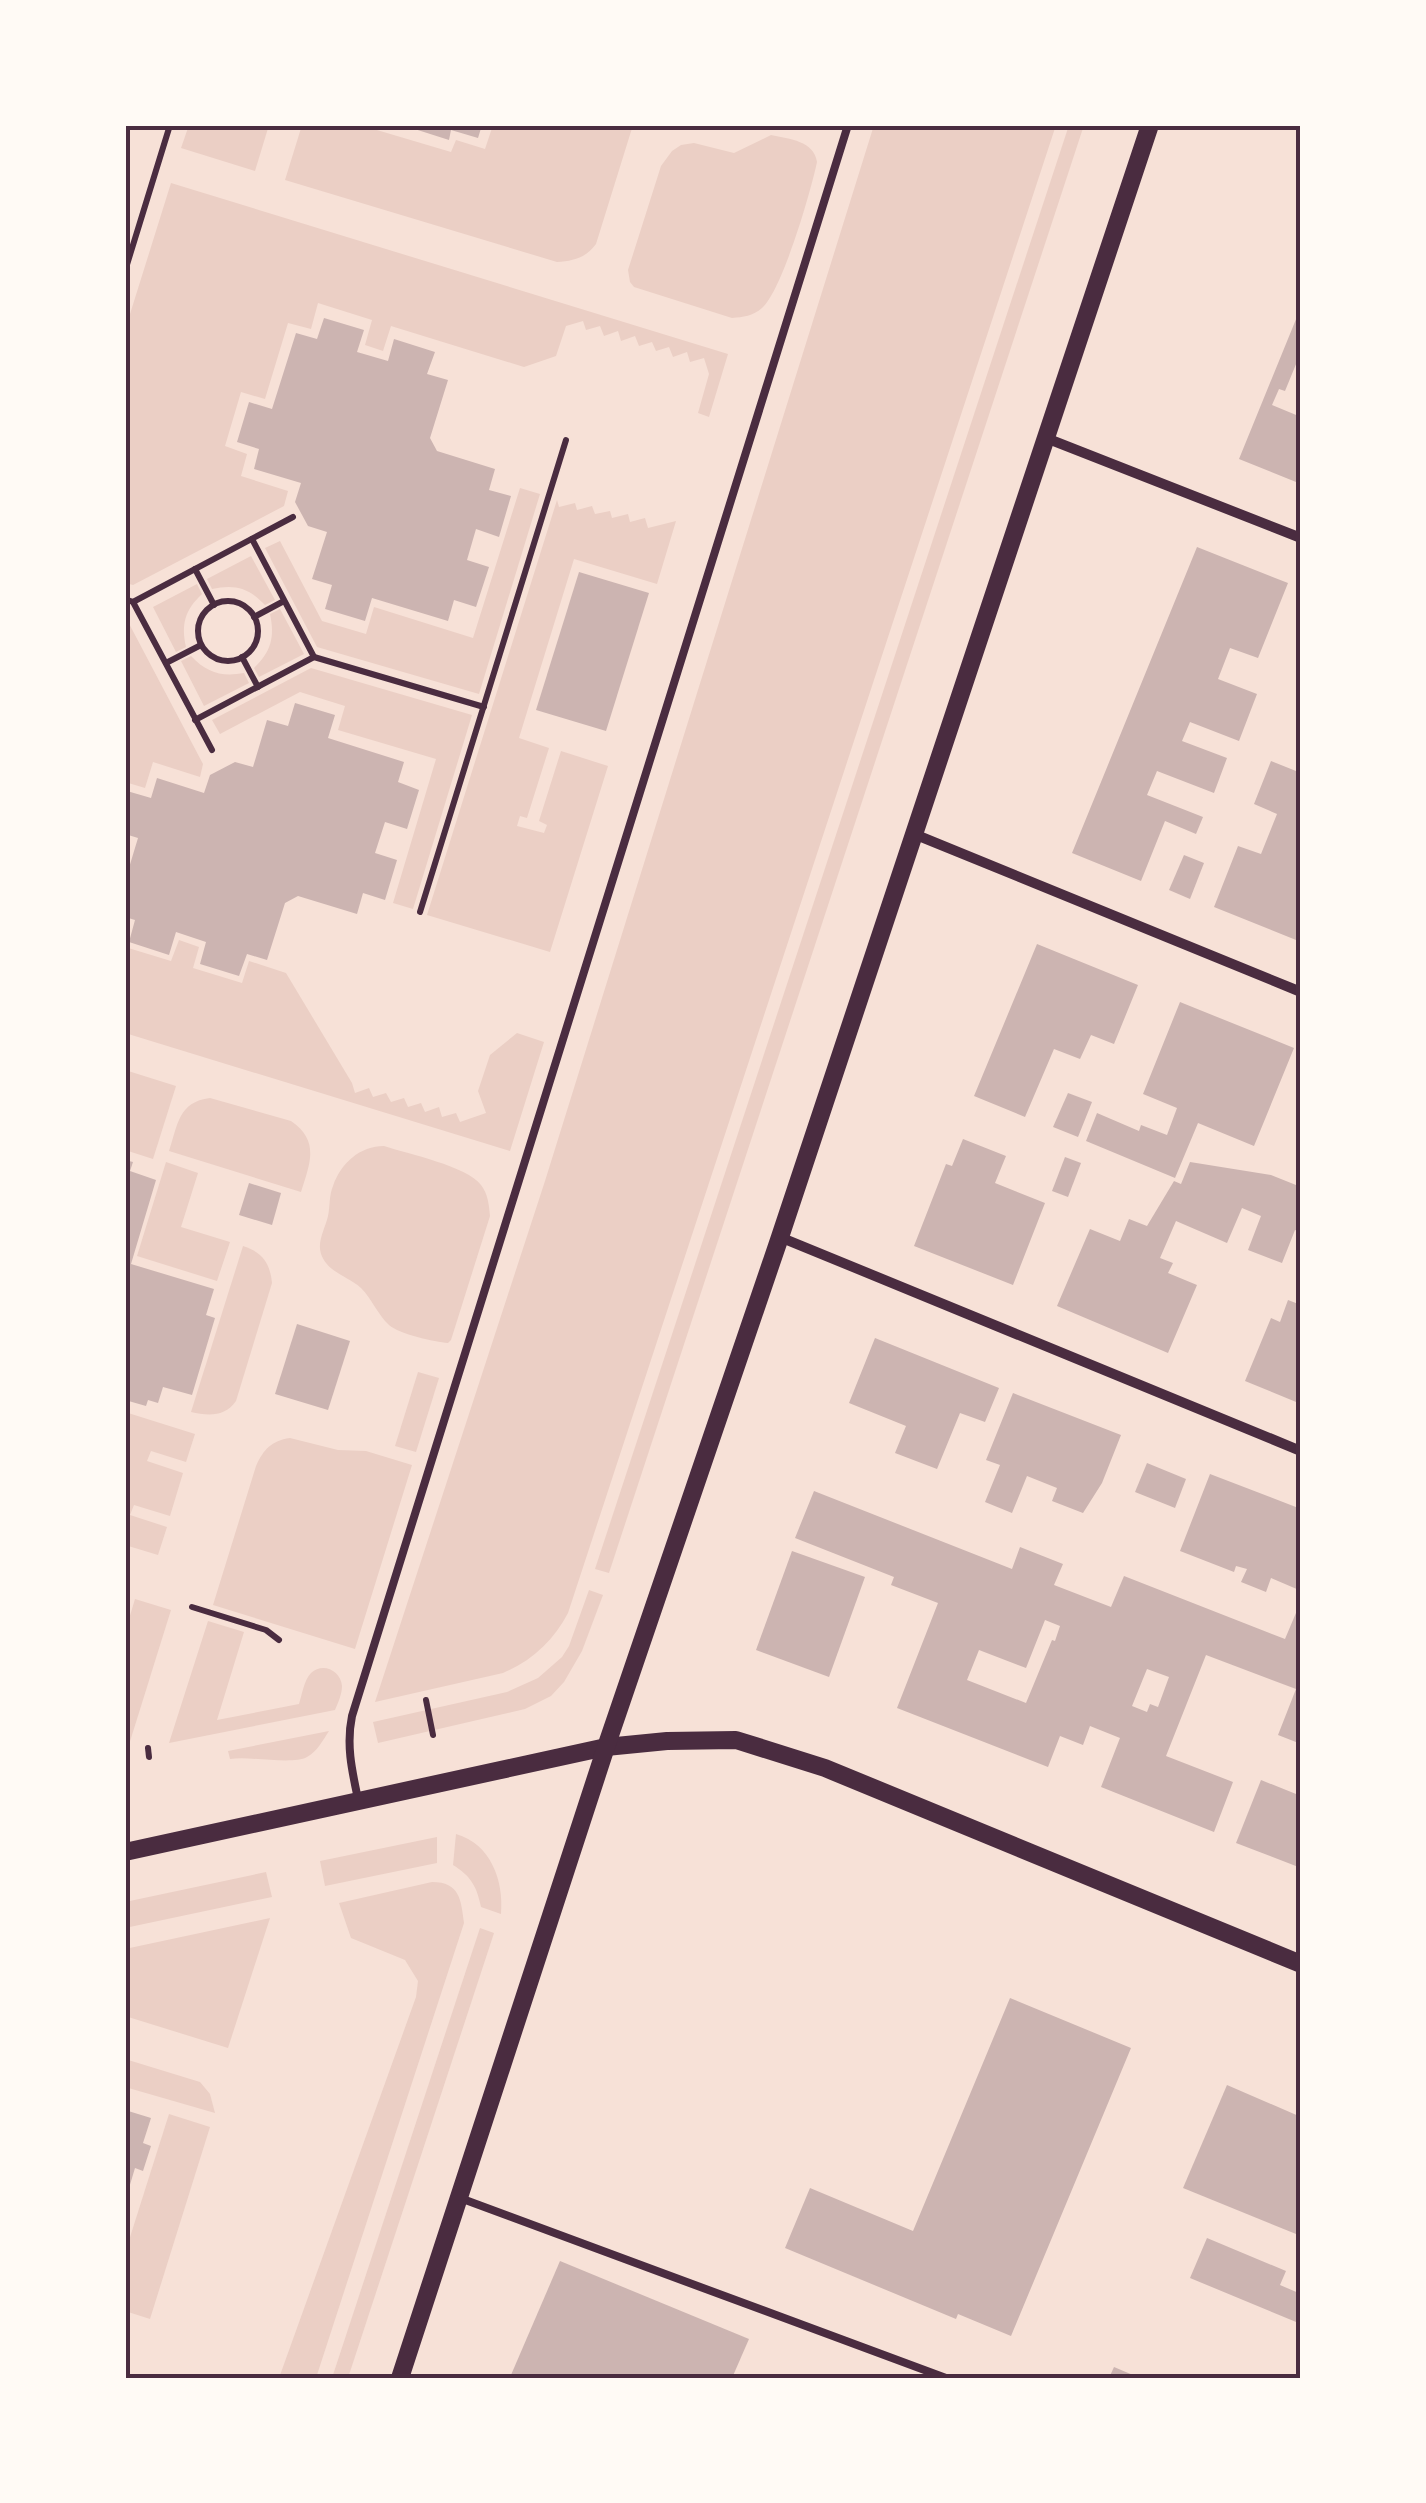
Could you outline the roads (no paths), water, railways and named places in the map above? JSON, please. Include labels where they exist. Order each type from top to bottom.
[{"type":"street","points":[[400,2378],[606,1747],[1150,125]]},
{"type":"street","points":[[1046,438],[1301,538]]},
{"type":"street","points":[[914,834],[1301,992]]},
{"type":"street","points":[[780,1237],[1301,1451]]},
{"type":"street","points":[[125,1852],[606,1747],[736,1740],[825,1768],[1301,1964]]},
{"type":"lane","points":[[358,1801],[348,1750],[352,1716],[848,125]]},
{"type":"lane","points":[[460,2198],[946,2378]]}]
